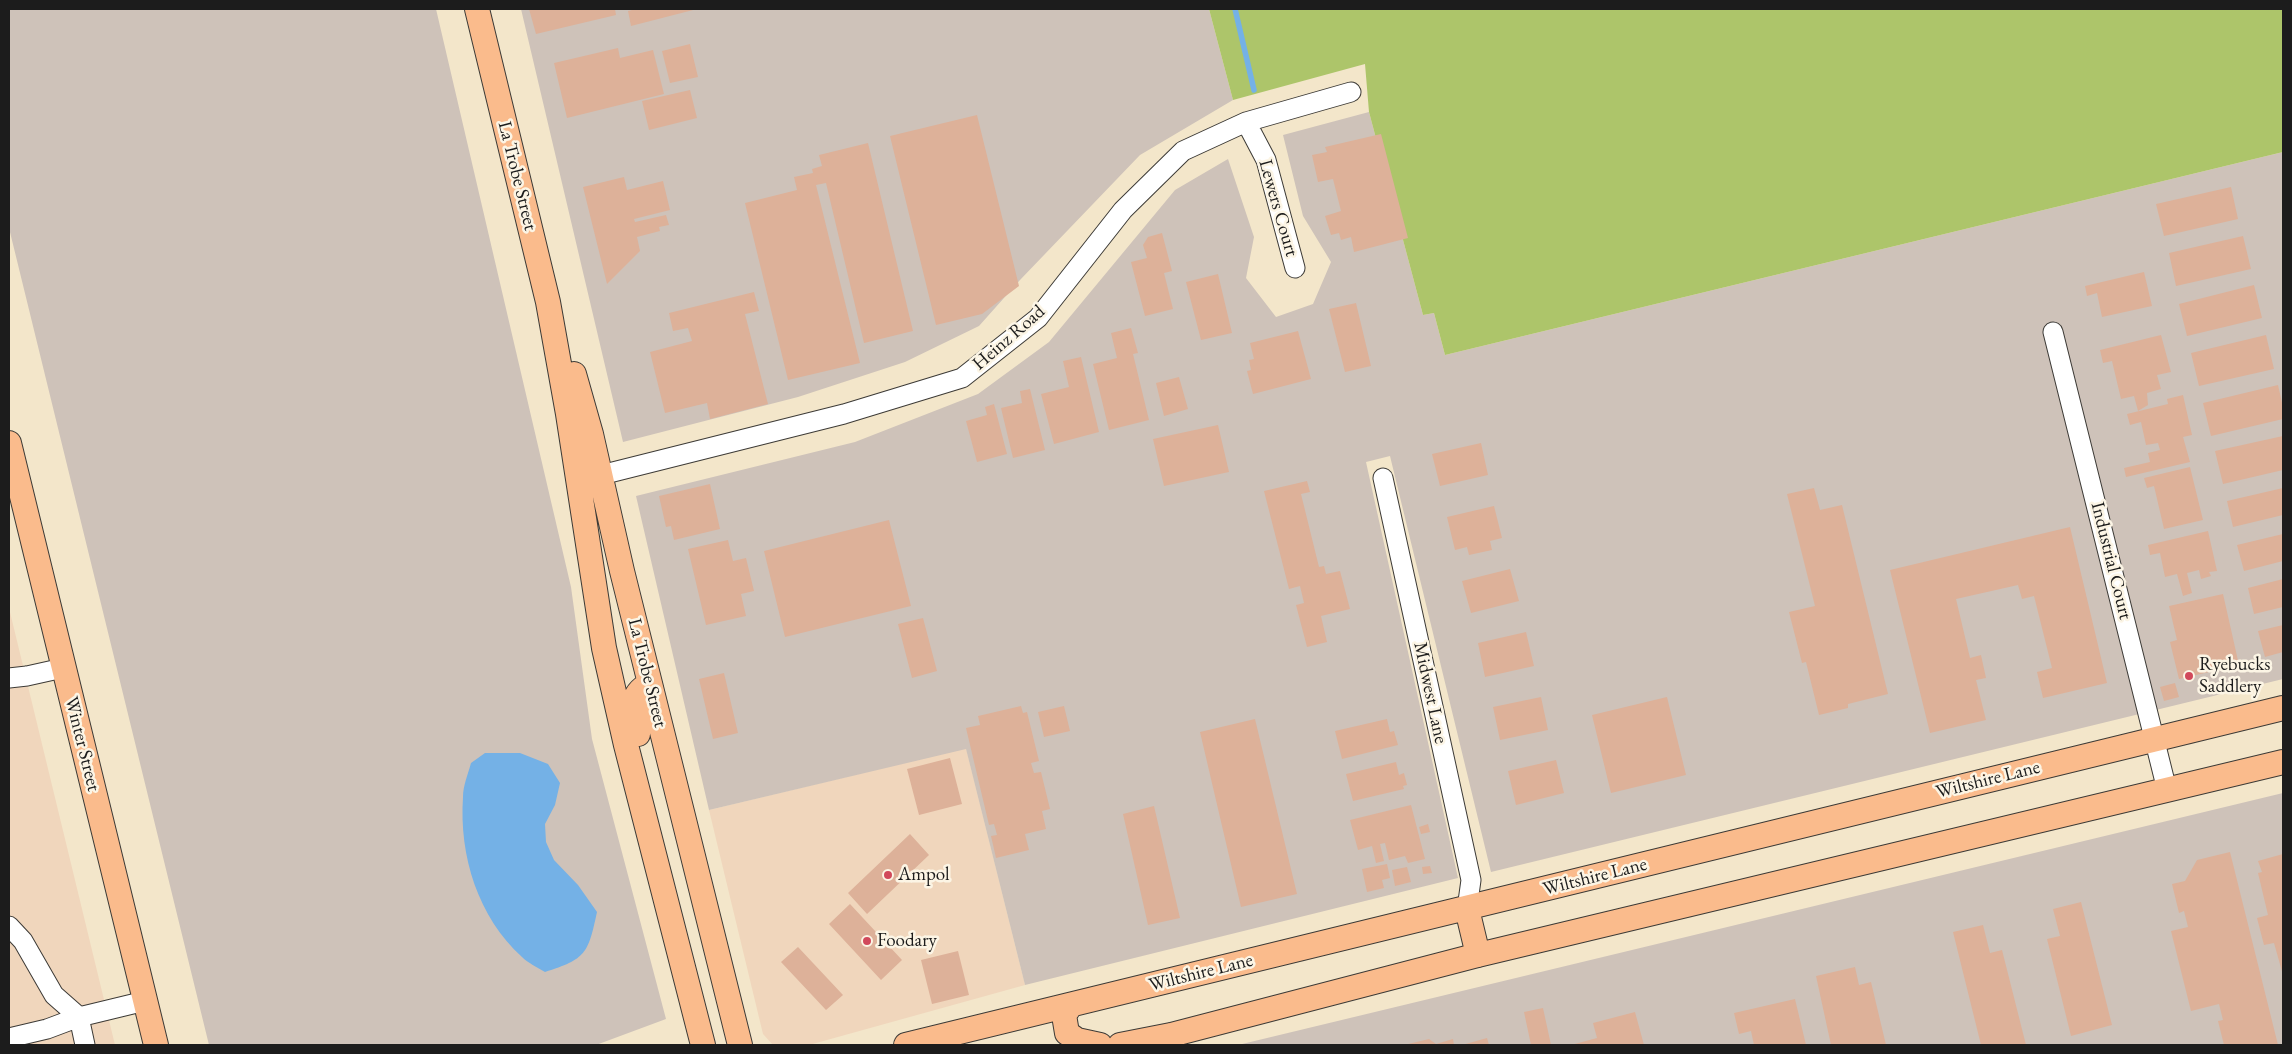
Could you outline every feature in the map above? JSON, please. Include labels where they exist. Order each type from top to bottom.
[{"type":"main road","name":"La Trobe Street","points":[[473,9],[486,50]]},
{"type":"main road","name":"La Trobe Street","points":[[478,9],[486,50],[548,302],[570,423],[599,618],[626,745],[701,1034]]},
{"type":"main road","name":"La Trobe Street","points":[[548,302],[577,383],[601,475],[650,684],[667,800],[740,1045]]},
{"type":"main road","name":"Winter Street","points":[[9,443],[156,1045]]},
{"type":"main road","points":[[599,618],[602,573],[591,485],[601,475]]},
{"type":"main road","name":"Wiltshire Lane","points":[[906,1045],[2283,708]]},
{"type":"main road","points":[[1120,1045],[1171,1035],[1478,955],[2283,762]]},
{"type":"main road","points":[[664,892],[663,841],[667,800]]},
{"type":"main road","points":[[1467,909],[1478,955]]},
{"type":"main road","points":[[1071,1005],[1064,1015],[1067,1033],[1077,1040],[1100,1045]]},
{"type":"main road","points":[[963,1031],[978,1037],[988,1045]]},
{"type":"main road","points":[[690,1045],[701,1034]]},
{"type":"street","name":"Heinz Road","points":[[601,475],[844,414],[962,378],[1038,318],[1123,210],[1183,151],[1246,122],[1351,92]]},
{"type":"street","name":"Lewers Court","points":[[1246,122],[1266,160],[1295,268]]},
{"type":"street","name":"Industrial Court","points":[[2053,332],[2167,790]]},
{"type":"street","name":"Midwest Lane","points":[[1383,478],[1472,880],[1467,909]]},
{"type":"street","points":[[9,678],[64,668]]},
{"type":"street","points":[[9,926],[23,942],[54,995],[79,1017],[86,1045]]},
{"type":"street","points":[[47,1029],[54,995]]},
{"type":"street","points":[[9,1038],[47,1029],[79,1017],[145,1001]]},
{"type":"shaded area","points":[[9,9],[436,9],[571,587],[592,739],[666,1019],[596,1045],[209,1045],[9,228]]},
{"type":"shaded area","points":[[521,9],[1209,9],[1233,100],[1140,155],[1020,280],[979,326],[905,362],[798,397],[623,442]]},
{"type":"shaded area","points":[[1369,112],[1423,315],[1434,313],[1445,355],[2283,152],[2283,679],[1491,872],[1390,456],[1366,462],[1458,878],[1025,985],[966,749],[709,810],[636,496],[855,442],[978,394],[1049,342],[1175,190],[1228,159],[1254,237],[1246,278],[1276,317],[1313,304],[1331,262],[1303,216],[1283,135]]},
{"type":"shaded area","points":[[9,608],[115,1045],[9,1045]]},
{"type":"shaded area","points":[[966,748],[1025,985],[809,1045],[773,1045],[763,1034],[709,810]]},
{"type":"shaded area","points":[[2283,793],[2283,1045],[1238,1045]]},
{"type":"green space","points":[[1209,9],[2283,9],[2283,152],[1445,355],[1434,313],[1423,315],[1369,112],[1365,64],[1233,100]]},
{"type":"water","points":[[485,753],[520,753],[548,764],[560,783],[555,805],[545,824],[546,842],[554,860],[578,885],[597,912],[591,937],[583,953],[569,963],[545,972],[522,957],[494,923],[474,884],[468,863],[464,841],[464,789],[471,763]]},
{"type":"building","points":[[529,9],[615,9],[616,15],[536,34]]},
{"type":"building","points":[[636,9],[697,9],[631,26],[628,11]]},
{"type":"building","points":[[690,44],[698,77],[670,83],[662,51]]},
{"type":"building","points":[[618,48],[620,58],[653,50],[664,94],[567,118],[554,63]]},
{"type":"building","points":[[690,90],[697,118],[649,130],[642,101]]},
{"type":"building","points":[[977,115],[1019,286],[982,314],[936,325],[890,136]]},
{"type":"building","points":[[1381,134],[1408,238],[1354,252],[1351,237],[1341,240],[1339,233],[1331,235],[1325,216],[1341,211],[1333,179],[1318,182],[1312,155],[1327,152],[1325,147]]},
{"type":"building","points":[[868,143],[913,331],[864,343],[826,183],[816,185],[860,363],[788,380],[745,203],[797,190],[794,177],[813,173],[812,169],[822,166],[819,155]]},
{"type":"building","points":[[624,177],[627,190],[663,181],[670,210],[634,219],[635,222],[666,215],[669,225],[659,227],[660,231],[637,237],[640,251],[607,284],[583,187]]},
{"type":"building","points":[[2231,187],[2238,219],[2164,236],[2156,204]]},
{"type":"building","points":[[1162,233],[1172,271],[1164,273],[1173,309],[1145,316],[1131,262],[1147,258],[1143,245],[1148,237]]},
{"type":"building","points":[[2243,236],[2251,269],[2176,286],[2169,253]]},
{"type":"building","points":[[2144,272],[2152,306],[2102,317],[2097,293],[2087,296],[2085,286]]},
{"type":"building","points":[[1218,274],[1232,333],[1201,340],[1186,282]]},
{"type":"building","points":[[2254,285],[2262,318],[2187,336],[2179,304]]},
{"type":"building","points":[[754,292],[759,311],[745,314],[768,404],[710,419],[707,403],[665,413],[650,352],[692,341],[688,328],[673,331],[669,313]]},
{"type":"building","points":[[1356,303],[1371,366],[1345,372],[1329,309]]},
{"type":"building","points":[[1131,328],[1138,353],[1133,354],[1149,420],[1109,430],[1093,364],[1117,358],[1111,333]]},
{"type":"building","points":[[1298,331],[1311,379],[1253,394],[1247,371],[1251,370],[1249,360],[1254,359],[1250,343]]},
{"type":"building","points":[[2161,335],[2171,372],[2157,375],[2161,389],[2147,393],[2148,405],[2138,411],[2134,396],[2121,399],[2112,361],[2103,363],[2100,350]]},
{"type":"building","points":[[2266,335],[2274,369],[2199,386],[2191,353]]},
{"type":"building","points":[[1081,357],[1099,432],[1054,444],[1041,394],[1069,387],[1063,361]]},
{"type":"building","points":[[1179,377],[1188,409],[1164,416],[1156,383]]},
{"type":"building","points":[[2278,385],[2283,407],[2283,419],[2211,436],[2203,403]]},
{"type":"building","points":[[1030,389],[1045,450],[1013,458],[1001,408],[1022,403],[1020,391]]},
{"type":"building","points":[[2183,395],[2192,435],[2183,437],[2190,462],[2126,477],[2124,468],[2150,462],[2148,453],[2160,450],[2158,443],[2146,445],[2141,422],[2130,425],[2127,414],[2168,404],[2167,399]]},
{"type":"building","points":[[994,404],[1007,454],[977,462],[966,421],[987,415],[985,407]]},
{"type":"building","points":[[1218,425],[1229,472],[1164,486],[1153,439]]},
{"type":"building","points":[[2283,436],[2283,470],[2223,484],[2215,451]]},
{"type":"building","points":[[1481,443],[1488,475],[1440,486],[1432,454]]},
{"type":"building","points":[[2190,467],[2203,520],[2164,529],[2154,486],[2147,488],[2144,478]]},
{"type":"building","points":[[1307,481],[1310,492],[1301,494],[1319,567],[1324,566],[1326,574],[1340,571],[1350,609],[1321,616],[1327,642],[1307,647],[1296,605],[1304,603],[1300,586],[1289,589],[1264,491]]},
{"type":"building","points":[[710,484],[720,529],[674,540],[671,526],[666,527],[659,496]]},
{"type":"building","points":[[1814,488],[1820,510],[1842,505],[1888,694],[1848,704],[1848,708],[1819,715],[1806,662],[1802,663],[1789,612],[1815,606],[1787,494]]},
{"type":"building","points":[[2283,488],[2283,515],[2233,527],[2227,501]]},
{"type":"building","points":[[1494,506],[1502,538],[1490,541],[1492,550],[1469,555],[1467,547],[1455,550],[1447,517]]},
{"type":"building","points":[[889,520],[911,606],[785,637],[764,551]]},
{"type":"building","points":[[2070,527],[2107,683],[2043,698],[2037,672],[2052,668],[2034,596],[2022,599],[2018,585],[1956,599],[1970,658],[1981,655],[1986,678],[1976,680],[1986,720],[1930,733],[1890,570]]},
{"type":"building","points":[[2208,531],[2217,571],[2209,572],[2211,576],[2201,579],[2199,570],[2187,573],[2192,593],[2183,596],[2177,574],[2165,577],[2160,553],[2150,555],[2148,545]]},
{"type":"building","points":[[2283,534],[2283,561],[2244,571],[2237,545]]},
{"type":"building","points":[[728,540],[733,561],[746,558],[754,591],[741,594],[746,616],[706,625],[688,549]]},
{"type":"building","points":[[1510,569],[1519,601],[1471,613],[1462,581]]},
{"type":"building","points":[[2283,579],[2283,607],[2254,614],[2248,588]]},
{"type":"building","points":[[2223,594],[2239,665],[2179,679],[2170,642],[2177,640],[2169,606]]},
{"type":"building","points":[[923,618],[937,671],[912,678],[898,624]]},
{"type":"building","points":[[2283,625],[2283,652],[2265,657],[2258,631]]},
{"type":"building","points":[[1526,632],[1534,666],[1485,677],[1478,643]]},
{"type":"building","points":[[724,673],[738,733],[713,739],[699,679]]},
{"type":"building","points":[[2175,683],[2179,697],[2164,701],[2160,687]]},
{"type":"building","points":[[1541,697],[1548,730],[1500,740],[1493,707]]},
{"type":"building","points":[[1667,697],[1686,775],[1611,793],[1592,715]]},
{"type":"building","points":[[1021,706],[1023,713],[1027,712],[1039,761],[1031,763],[1034,773],[1041,772],[1050,809],[1042,811],[1046,829],[1025,834],[1029,850],[996,858],[991,836],[997,835],[994,824],[989,825],[966,728],[980,725],[978,716]]},
{"type":"building","points":[[1064,706],[1070,731],[1044,737],[1038,712]]},
{"type":"building","points":[[1255,719],[1297,894],[1241,907],[1200,732]]},
{"type":"building","points":[[1387,719],[1390,732],[1394,731],[1398,745],[1342,759],[1335,731]]},
{"type":"building","points":[[950,758],[962,804],[919,815],[907,769]]},
{"type":"building","points":[[1556,760],[1564,793],[1516,805],[1508,771]]},
{"type":"building","points":[[1396,762],[1399,775],[1404,773],[1407,785],[1403,786],[1404,789],[1353,801],[1346,774]]},
{"type":"building","points":[[1411,805],[1425,859],[1408,863],[1405,856],[1389,860],[1385,843],[1380,844],[1384,861],[1376,863],[1372,846],[1358,850],[1350,820]]},
{"type":"building","points":[[1154,806],[1180,918],[1148,925],[1123,814]]},
{"type":"building","points":[[1428,824],[1430,832],[1421,834],[1419,827]]},
{"type":"building","points":[[910,834],[929,855],[867,914],[848,893]]},
{"type":"building","points":[[2230,852],[2278,1045],[2224,1045],[2218,1021],[2223,1020],[2219,1004],[2191,1011],[2171,931],[2188,927],[2184,911],[2179,913],[2172,884],[2185,881],[2197,860]]},
{"type":"building","points":[[2283,854],[2283,975],[2274,943],[2264,945],[2257,918],[2268,915],[2258,873],[2262,872],[2258,861]]},
{"type":"building","points":[[1387,864],[1390,878],[1382,880],[1384,888],[1367,892],[1362,869]]},
{"type":"building","points":[[1430,866],[1432,873],[1423,874],[1422,867]]},
{"type":"building","points":[[1407,867],[1411,882],[1395,886],[1392,870]]},
{"type":"building","points":[[2081,902],[2112,1025],[2071,1036],[2047,939],[2060,936],[2053,909]]},
{"type":"building","points":[[850,904],[902,960],[881,980],[829,924]]},
{"type":"building","points":[[1983,925],[1990,953],[2002,950],[2026,1045],[1981,1045],[1953,932]]},
{"type":"building","points":[[798,947],[843,995],[826,1010],[781,962]]},
{"type":"building","points":[[958,951],[969,995],[932,1004],[921,960]]},
{"type":"building","points":[[1855,967],[1859,985],[1871,982],[1886,1045],[1831,1045],[1816,976]]},
{"type":"building","points":[[1795,999],[1806,1045],[1754,1045],[1751,1031],[1739,1034],[1734,1013]]},
{"type":"building","points":[[1543,1008],[1551,1045],[1531,1045],[1524,1012]]},
{"type":"building","points":[[1635,1012],[1644,1045],[1571,1045],[1597,1038],[1593,1023]]},
{"type":"building","points":[[1487,1038],[1489,1045],[1462,1045]]},
{"type":"building","points":[[1429,1039],[1436,1044],[1453,1039],[1454,1045],[1404,1045]]},
{"type":"waterway","points":[[1235,9],[1254,90]]},
{"type":"place","name":"Ryebucks Saddlery","points":[[2189,676]]},
{"type":"place","name":"Ampol","points":[[888,875]]},
{"type":"place","name":"Foodary","points":[[867,941]]}]
